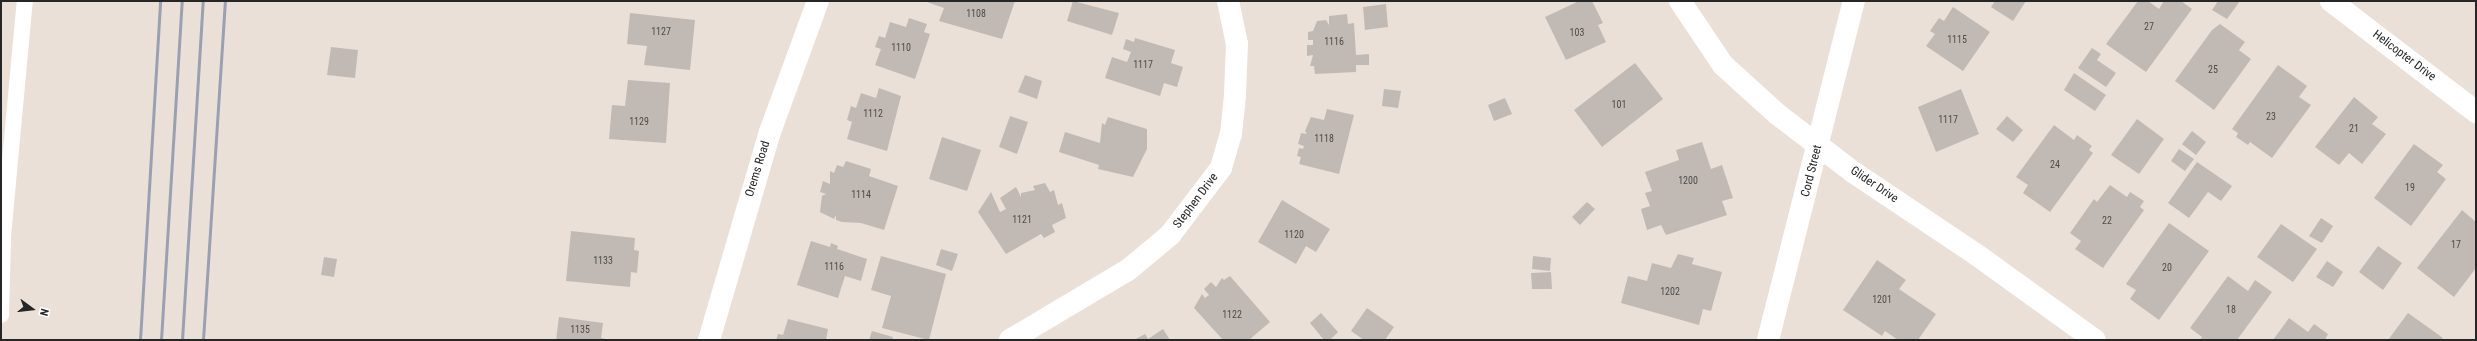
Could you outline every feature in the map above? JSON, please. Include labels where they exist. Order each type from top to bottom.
[{"type":"street","name":"Orems Road","points":[[709,340],[767,139],[818,1]]},
{"type":"street","name":"Stephen Drive","points":[[1010,340],[1128,270],[1170,235],[1220,168],[1231,134],[1235,95],[1237,44],[1228,1]]},
{"type":"street","name":"Glider Drive","points":[[1680,1],[1723,65],[1777,114],[2095,340]]},
{"type":"street","name":"Cord Street","points":[[1768,340],[1819,145],[1854,1]]},
{"type":"street","name":"Helicopter Drive","points":[[2331,1],[2476,112]]},
{"type":"lane","points":[[1,316],[3,236],[25,1]]},
{"type":"building","points":[[924,1],[1015,1],[1002,39],[939,21],[944,8]]},
{"type":"building","points":[[1073,1],[1119,13],[1112,35],[1067,21]]},
{"type":"building","points":[[1579,1],[1592,1],[1603,23],[1598,25],[1606,42],[1566,60],[1545,17]]},
{"type":"building","points":[[1995,1],[2026,1],[2013,21],[1991,7]]},
{"type":"building","points":[[2138,1],[2148,1],[2159,9],[2164,1],[2181,1],[2192,9],[2146,72],[2106,44]]},
{"type":"building","points":[[2218,1],[2240,1],[2227,19],[2212,10]]},
{"type":"building","points":[[1386,4],[1388,27],[1365,30],[1363,7]]},
{"type":"building","points":[[1953,7],[1990,32],[1963,71],[1926,46],[1935,34],[1930,31],[1939,18],[1944,21]]},
{"type":"building","points":[[630,13],[695,20],[690,70],[644,65],[647,46],[627,44]]},
{"type":"building","points":[[1347,14],[1348,24],[1354,23],[1356,55],[1369,54],[1369,65],[1356,65],[1356,72],[1315,74],[1314,66],[1310,66],[1313,55],[1307,56],[1307,45],[1313,45],[1313,40],[1308,40],[1308,32],[1313,31],[1317,21],[1326,20],[1329,25],[1329,16]]},
{"type":"building","points":[[909,18],[927,24],[924,32],[930,34],[915,79],[875,65],[881,49],[875,47],[879,36],[885,38],[890,22],[906,27]]},
{"type":"building","points":[[2220,24],[2245,42],[2239,50],[2251,59],[2214,110],[2175,81],[2212,30]]},
{"type":"building","points":[[1135,38],[1175,50],[1171,63],[1183,67],[1177,87],[1164,83],[1160,96],[1105,78],[1112,57],[1127,62],[1131,52],[1123,49],[1126,39],[1134,42]]},
{"type":"building","points":[[331,47],[358,50],[355,78],[327,75]]},
{"type":"building","points":[[2092,48],[2101,54],[2097,60],[2116,73],[2106,87],[2078,68]]},
{"type":"building","points":[[1635,63],[1663,99],[1602,147],[1574,110]]},
{"type":"building","points":[[2278,65],[2307,86],[2299,97],[2311,105],[2272,158],[2250,142],[2248,145],[2236,137],[2238,133],[2232,129]]},
{"type":"building","points":[[2074,73],[2106,95],[2095,111],[2064,90]]},
{"type":"building","points":[[1025,75],[1042,81],[1037,99],[1018,92]]},
{"type":"building","points":[[628,80],[670,83],[666,143],[609,139],[612,105],[625,106]]},
{"type":"building","points":[[879,88],[901,96],[887,151],[847,139],[852,122],[847,120],[851,106],[856,108],[861,93],[876,98]]},
{"type":"building","points":[[1384,89],[1401,91],[1398,108],[1382,106]]},
{"type":"building","points":[[1961,89],[1979,134],[1936,152],[1918,107]]},
{"type":"building","points":[[2354,97],[2378,117],[2372,124],[2386,134],[2362,164],[2349,153],[2339,165],[2315,147]]},
{"type":"building","points":[[1505,98],[1512,114],[1494,121],[1488,105]]},
{"type":"building","points":[[1327,109],[1354,115],[1339,174],[1299,164],[1301,157],[1297,156],[1299,148],[1303,149],[1304,146],[1298,144],[1301,133],[1307,134],[1305,131],[1311,117],[1324,120]]},
{"type":"building","points":[[1010,116],[1028,122],[1017,154],[999,147]]},
{"type":"building","points":[[2007,116],[2023,130],[2013,142],[1996,129]]},
{"type":"building","points":[[1108,117],[1147,129],[1147,149],[1133,177],[1098,169],[1099,165],[1059,152],[1065,132],[1100,143],[1102,123],[1105,125]]},
{"type":"building","points":[[2137,119],[2164,139],[2139,174],[2111,155]]},
{"type":"building","points":[[2054,125],[2074,140],[2077,135],[2092,146],[2089,150],[2093,153],[2050,212],[2023,193],[2028,185],[2016,177]]},
{"type":"building","points":[[2192,131],[2206,142],[2196,155],[2182,144]]},
{"type":"building","points":[[942,137],[981,150],[967,191],[929,179]]},
{"type":"building","points":[[1702,142],[1711,169],[1722,165],[1733,198],[1722,201],[1727,215],[1666,235],[1661,225],[1647,230],[1641,209],[1650,206],[1645,193],[1652,191],[1645,172],[1679,160],[1676,150]]},
{"type":"building","points":[[2414,144],[2443,165],[2437,172],[2446,179],[2411,226],[2374,198]]},
{"type":"building","points":[[2179,149],[2194,159],[2185,171],[2171,161]]},
{"type":"building","points":[[846,161],[871,169],[869,176],[898,186],[884,230],[861,223],[842,222],[836,220],[836,215],[834,219],[820,212],[822,196],[826,194],[820,192],[823,181],[830,184],[830,171],[834,173],[837,165],[843,167]]},
{"type":"building","points":[[2197,162],[2232,186],[2221,201],[2208,192],[2189,218],[2168,203]]},
{"type":"building","points":[[1045,183],[1050,192],[1054,190],[1058,205],[1062,203],[1066,218],[1052,225],[1055,232],[1044,238],[1041,234],[1006,254],[978,212],[991,192],[1000,212],[1006,209],[1000,198],[1016,187],[1021,197],[1021,193],[1035,190],[1033,186]]},
{"type":"building","points":[[2110,185],[2127,197],[2130,192],[2144,201],[2140,207],[2144,210],[2103,268],[2075,249],[2081,241],[2070,233],[2094,199],[2097,202]]},
{"type":"building","points":[[1282,200],[1330,229],[1316,252],[1306,246],[1296,264],[1258,242]]},
{"type":"building","points":[[1587,202],[1595,209],[1580,225],[1572,217]]},
{"type":"building","points":[[2462,210],[2476,222],[2476,268],[2454,297],[2417,268]]},
{"type":"building","points":[[2321,218],[2333,226],[2322,243],[2309,236]]},
{"type":"building","points":[[2169,223],[2209,251],[2159,320],[2130,299],[2136,290],[2126,284]]},
{"type":"building","points":[[2281,224],[2317,249],[2293,282],[2257,257]]},
{"type":"building","points":[[571,231],[635,238],[634,250],[639,251],[637,273],[631,272],[630,287],[566,281]]},
{"type":"building","points":[[811,241],[830,247],[831,243],[838,246],[837,249],[867,259],[861,281],[845,276],[838,298],[797,285]]},
{"type":"building","points":[[2378,246],[2402,263],[2383,290],[2359,272]]},
{"type":"building","points":[[941,249],[958,254],[952,271],[936,265]]},
{"type":"building","points":[[1678,254],[1694,258],[1692,264],[1722,272],[1711,311],[1703,309],[1699,325],[1621,303],[1628,276],[1647,281],[1652,263],[1671,268]]},
{"type":"building","points":[[881,256],[946,274],[929,340],[882,328],[891,296],[871,290]]},
{"type":"building","points":[[1533,256],[1551,258],[1550,271],[1532,269]]},
{"type":"building","points":[[324,257],[337,259],[334,277],[321,275]]},
{"type":"building","points":[[1877,260],[1906,280],[1899,289],[1936,314],[1918,340],[1898,340],[1885,331],[1882,336],[1843,310]]},
{"type":"building","points":[[2327,261],[2343,272],[2333,287],[2316,277]]},
{"type":"building","points":[[1551,272],[1552,289],[1532,289],[1531,273]]},
{"type":"building","points":[[1230,276],[1270,322],[1249,340],[1223,340],[1194,308],[1202,294],[1205,298],[1209,295],[1204,289],[1211,282],[1216,287],[1222,278],[1224,280]]},
{"type":"building","points":[[2228,276],[2248,291],[2255,280],[2272,292],[2237,340],[2200,340],[2202,337],[2190,328]]},
{"type":"building","points":[[1367,308],[1394,327],[1385,340],[1364,340],[1351,331]]},
{"type":"building","points":[[1321,313],[1338,332],[1330,340],[1324,340],[1310,323]]},
{"type":"building","points":[[2408,313],[2443,338],[2441,340],[2388,340]]},
{"type":"building","points":[[559,317],[603,323],[601,338],[611,340],[556,340]]},
{"type":"building","points":[[2289,318],[2308,332],[2314,324],[2328,334],[2325,340],[2273,340]]},
{"type":"building","points":[[788,319],[828,329],[826,340],[776,340],[778,334],[783,335]]},
{"type":"building","points":[[1163,329],[1170,340],[1134,340],[1145,334],[1148,339]]},
{"type":"building","points":[[872,331],[893,337],[892,340],[869,340]]},
{"type":"railway","points":[[140,340],[160,1]]},
{"type":"railway","points":[[161,340],[182,1]]},
{"type":"railway","points":[[182,340],[203,1]]},
{"type":"railway","points":[[203,340],[225,1]]}]
